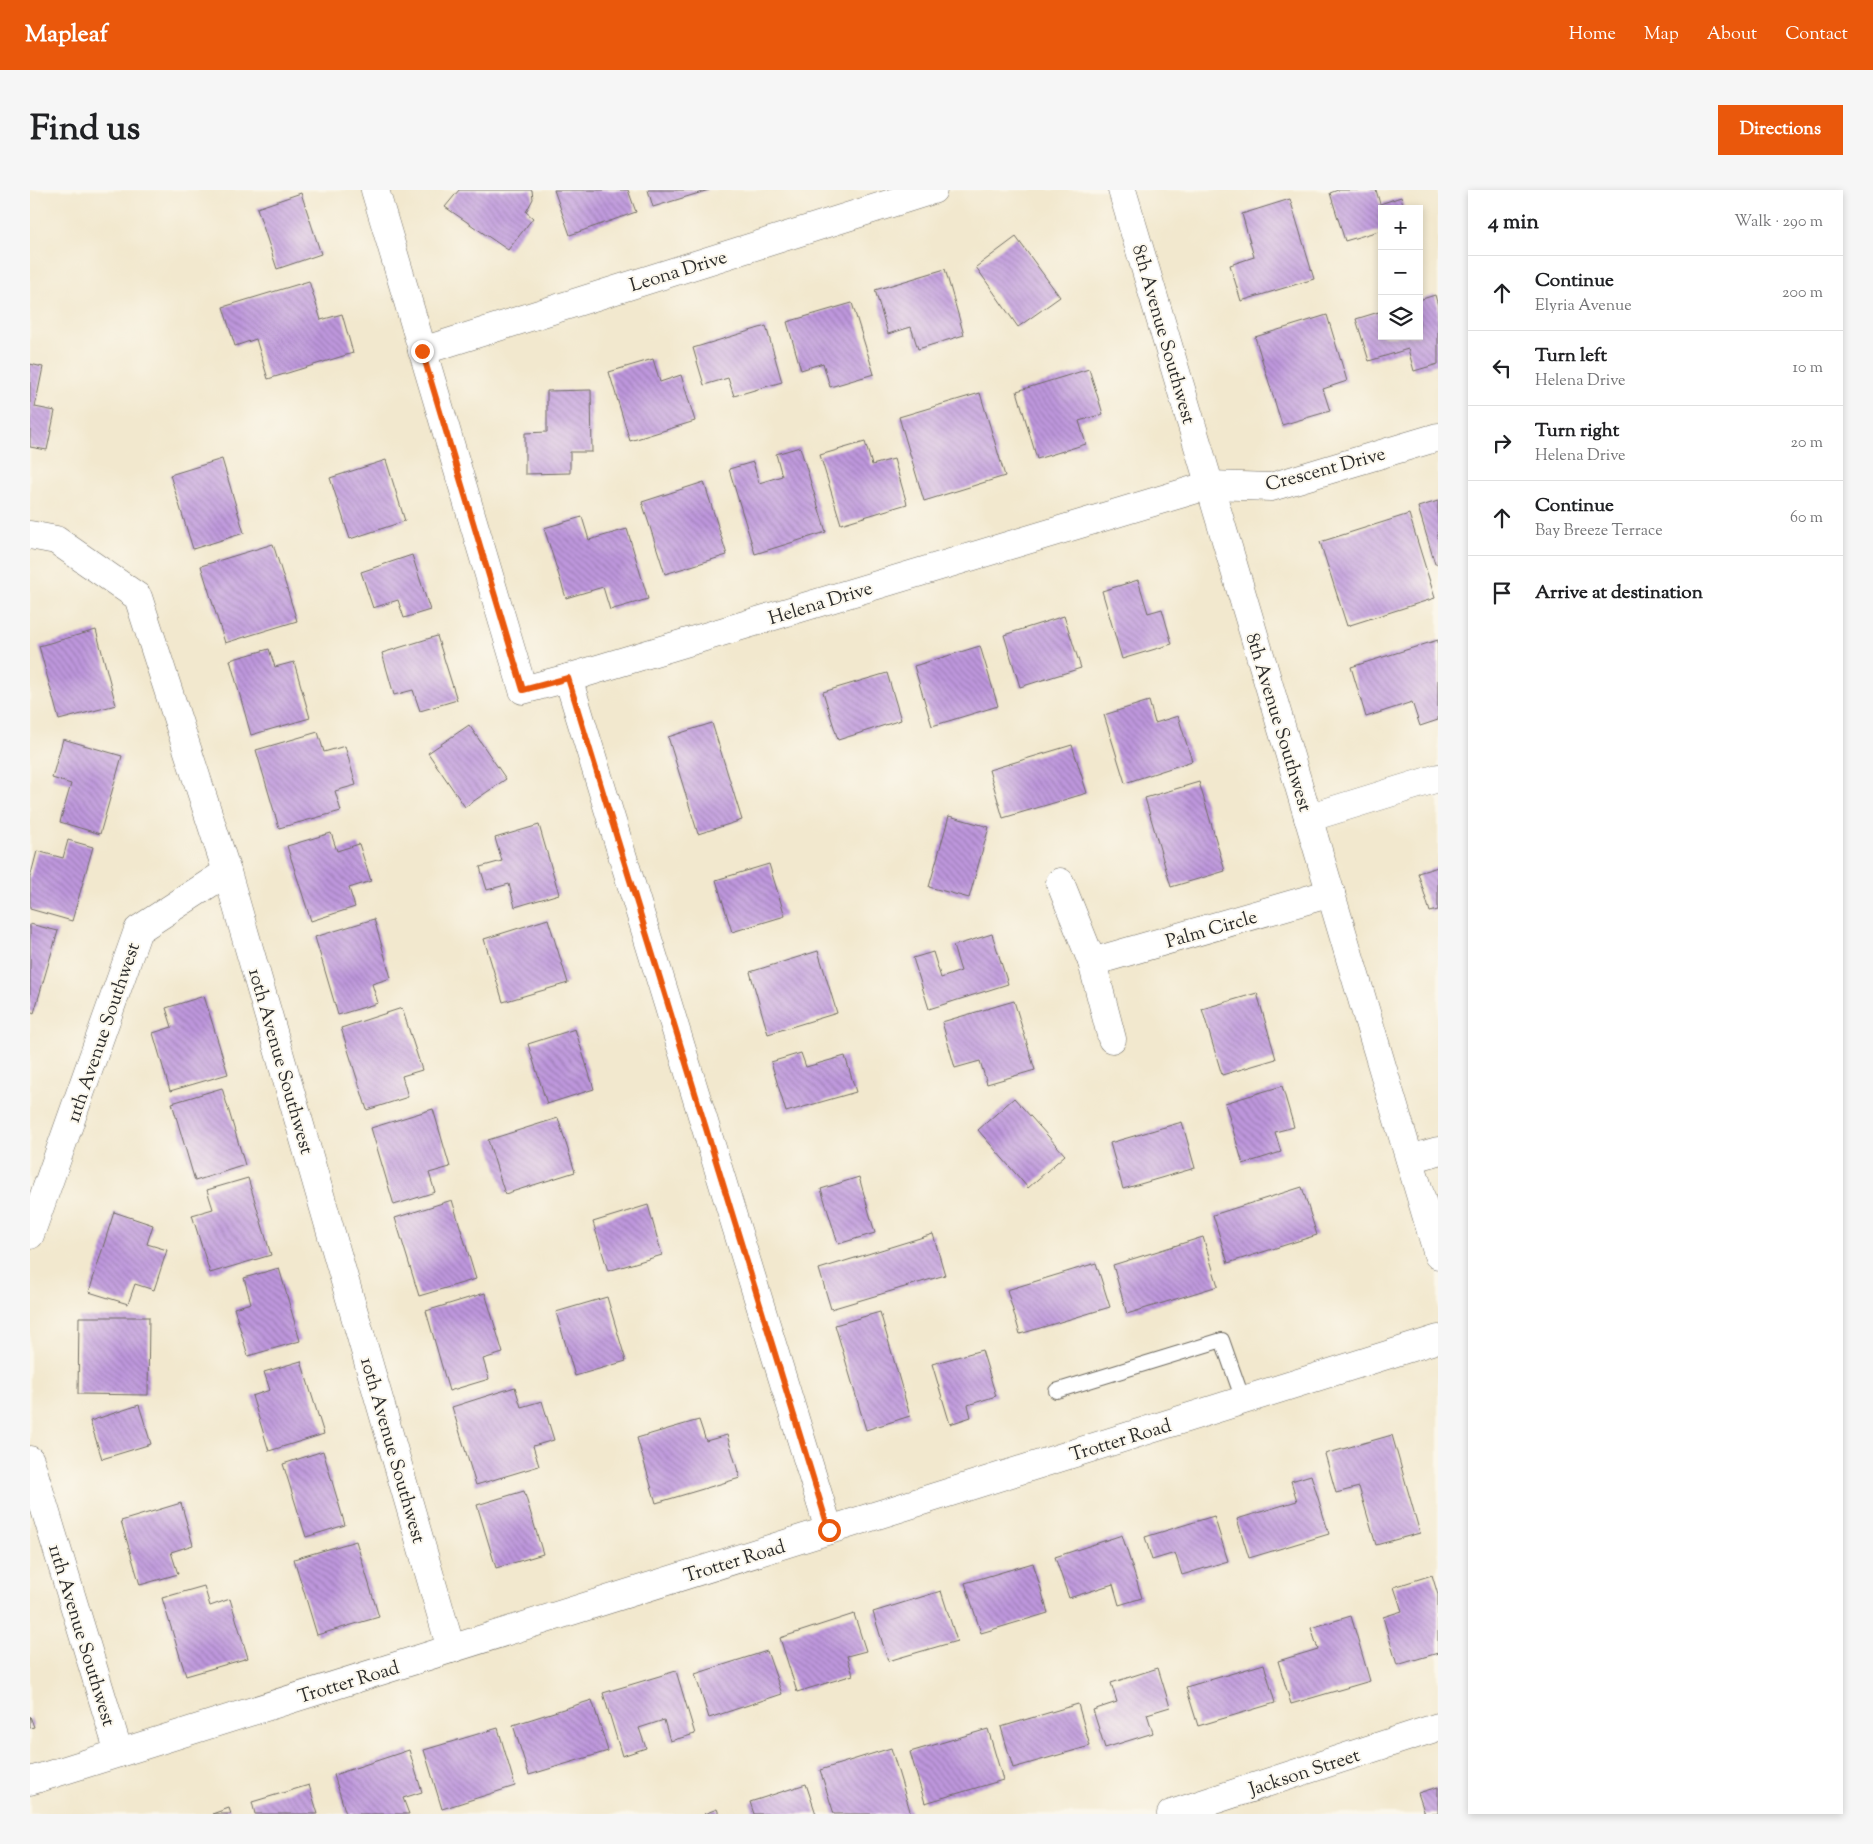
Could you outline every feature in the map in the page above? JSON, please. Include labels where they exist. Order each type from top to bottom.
[{"type":"street","points":[[375,190],[422,351]]},
{"type":"street","name":"Leona Drive","points":[[422,351],[933,190]]},
{"type":"street","name":"8th Avenue Southwest","points":[[1122,190],[1438,1255]]},
{"type":"street","name":"Helena Drive","points":[[422,351],[523,690],[1210,485]]},
{"type":"street","name":"Crescent Drive","points":[[1210,485],[1271,487],[1438,437]]},
{"type":"street","name":"10th Avenue Southwest","points":[[30,535],[56,540],[138,597],[227,872],[451,1649]]},
{"type":"street","points":[[568,678],[829,1530]]},
{"type":"street","points":[[1308,818],[1438,778]]},
{"type":"street","name":"11th Avenue Southwest","points":[[30,1235],[138,930],[227,872]]},
{"type":"street","points":[[1060,882],[1092,962],[1112,1039]]},
{"type":"street","name":"Palm Circle","points":[[1092,962],[1331,893]]},
{"type":"street","points":[[1410,1159],[1438,1151]]},
{"type":"street","name":"Trotter Road","points":[[30,1781],[1438,1339]]},
{"type":"street","name":"11th Avenue Southwest","points":[[30,1460],[119,1753]]},
{"type":"street","name":"Jackson Street","points":[[1187,1812],[1438,1727]]},
{"type":"lane","points":[[1056,1391],[1222,1340],[1243,1400]]},
{"type":"building","points":[[459,190],[532,190],[533,199],[526,212],[533,218],[508,250],[445,207]]},
{"type":"building","points":[[554,190],[628,190],[636,212],[570,235]]},
{"type":"building","points":[[648,190],[709,190],[653,207]]},
{"type":"building","points":[[1338,190],[1376,190],[1380,204],[1401,197],[1403,205],[1378,205],[1378,231],[1345,241],[1330,193]]},
{"type":"building","points":[[301,193],[321,254],[277,269],[257,208]]},
{"type":"building","points":[[1290,199],[1314,279],[1241,301],[1230,265],[1254,257],[1242,214]]},
{"type":"building","points":[[1016,237],[1060,297],[1018,327],[976,267]]},
{"type":"building","points":[[945,269],[964,335],[918,349],[911,327],[888,334],[875,290]]},
{"type":"building","points":[[309,281],[321,320],[342,314],[353,353],[268,379],[256,339],[235,346],[223,307]]},
{"type":"building","points":[[1435,295],[1438,306],[1438,364],[1414,371],[1408,349],[1369,361],[1356,319],[1378,312],[1378,340],[1423,340],[1423,299]]},
{"type":"building","points":[[852,303],[874,374],[830,387],[823,363],[801,370],[787,322]]},
{"type":"building","points":[[1327,315],[1347,381],[1323,389],[1330,411],[1282,425],[1255,337]]},
{"type":"building","points":[[766,326],[782,382],[734,396],[728,378],[704,385],[693,348]]},
{"type":"building","points":[[653,359],[660,382],[681,375],[695,421],[630,441],[609,372]]},
{"type":"building","points":[[30,364],[43,367],[35,407],[55,411],[47,450],[30,447]]},
{"type":"building","points":[[1089,369],[1103,414],[1079,421],[1086,444],[1037,459],[1017,391]]},
{"type":"building","points":[[591,390],[592,452],[570,452],[570,473],[525,474],[525,433],[547,432],[547,391]]},
{"type":"building","points":[[980,393],[1005,476],[924,501],[899,417]]},
{"type":"building","points":[[865,442],[872,465],[894,459],[907,504],[841,524],[820,455]]},
{"type":"building","points":[[800,447],[826,532],[755,554],[729,469],[753,462],[759,483],[782,476],[776,454]]},
{"type":"building","points":[[222,459],[244,533],[193,549],[170,475]]},
{"type":"building","points":[[386,460],[405,521],[350,539],[330,478]]},
{"type":"building","points":[[704,482],[727,555],[665,574],[642,502]]},
{"type":"building","points":[[1438,501],[1438,564],[1435,564],[1418,507]]},
{"type":"building","points":[[1409,514],[1435,598],[1347,626],[1320,542]]},
{"type":"building","points":[[582,517],[589,540],[627,529],[648,599],[610,610],[603,587],[566,598],[544,528]]},
{"type":"building","points":[[273,544],[297,621],[225,643],[201,566]]},
{"type":"building","points":[[412,555],[430,610],[404,618],[398,600],[373,608],[361,572]]},
{"type":"building","points":[[1138,580],[1148,613],[1162,609],[1172,644],[1122,659],[1102,591]]},
{"type":"building","points":[[1064,616],[1081,668],[1020,687],[1004,635]]},
{"type":"building","points":[[96,630],[116,705],[59,720],[39,646]]},
{"type":"building","points":[[437,636],[457,700],[420,711],[413,690],[394,695],[382,653]]},
{"type":"building","points":[[1438,640],[1438,720],[1420,726],[1412,702],[1366,717],[1351,667]]},
{"type":"building","points":[[980,646],[998,706],[932,726],[914,666]]},
{"type":"building","points":[[269,649],[275,667],[294,662],[310,718],[251,735],[230,660]]},
{"type":"building","points":[[887,673],[901,720],[838,740],[823,692]]},
{"type":"building","points":[[1149,701],[1155,723],[1178,716],[1192,761],[1125,783],[1104,715]]},
{"type":"building","points":[[712,723],[742,820],[698,834],[668,737]]},
{"type":"building","points":[[469,725],[506,779],[465,807],[428,753]]},
{"type":"building","points":[[318,732],[324,752],[345,746],[356,785],[335,791],[341,811],[279,828],[256,750]]},
{"type":"building","points":[[63,739],[122,756],[100,834],[60,822],[71,784],[52,778]]},
{"type":"building","points":[[1072,745],[1087,793],[1003,818],[989,770]]},
{"type":"building","points":[[1199,782],[1225,871],[1171,887],[1145,798]]},
{"type":"building","points":[[949,816],[989,827],[969,898],[929,887]]},
{"type":"building","points":[[539,825],[559,894],[515,907],[509,884],[487,890],[480,867],[502,861],[495,838]]},
{"type":"building","points":[[331,833],[337,851],[359,844],[371,881],[349,888],[355,907],[311,921],[287,846]]},
{"type":"building","points":[[68,840],[93,847],[72,921],[30,909],[30,878],[37,851],[63,858]]},
{"type":"building","points":[[769,864],[785,916],[732,932],[716,880]]},
{"type":"building","points":[[1438,867],[1438,910],[1430,912],[1418,873]]},
{"type":"building","points":[[374,919],[391,978],[372,984],[378,1003],[338,1015],[315,937]]},
{"type":"building","points":[[548,919],[568,983],[503,1002],[484,939]]},
{"type":"building","points":[[30,924],[58,931],[34,1013],[30,1011]]},
{"type":"building","points":[[992,934],[1008,984],[929,1009],[913,958],[933,952],[941,978],[961,971],[953,946]]},
{"type":"building","points":[[818,951],[837,1013],[768,1034],[750,972]]},
{"type":"building","points":[[1257,993],[1276,1059],[1222,1075],[1202,1009]]},
{"type":"building","points":[[204,996],[228,1074],[170,1091],[153,1033],[172,1027],[166,1008]]},
{"type":"building","points":[[1014,1001],[1035,1070],[987,1084],[980,1061],[955,1068],[942,1022]]},
{"type":"building","points":[[402,1008],[422,1070],[402,1076],[408,1097],[367,1110],[341,1028]]},
{"type":"building","points":[[575,1029],[594,1089],[547,1104],[528,1044]]},
{"type":"building","points":[[801,1053],[806,1067],[845,1056],[856,1092],[786,1112],[771,1062]]},
{"type":"building","points":[[1282,1086],[1294,1127],[1275,1132],[1281,1152],[1243,1164],[1225,1103]]},
{"type":"building","points":[[222,1088],[245,1165],[195,1181],[172,1103]]},
{"type":"building","points":[[1014,1098],[1065,1155],[1028,1188],[978,1130]]},
{"type":"building","points":[[433,1109],[450,1167],[429,1173],[435,1192],[394,1205],[371,1128]]},
{"type":"building","points":[[558,1118],[575,1172],[505,1194],[488,1140]]},
{"type":"building","points":[[1182,1122],[1195,1168],[1123,1189],[1110,1143]]},
{"type":"building","points":[[859,1177],[875,1233],[838,1244],[821,1189]]},
{"type":"building","points":[[248,1178],[271,1255],[210,1273],[192,1215],[213,1209],[207,1190]]},
{"type":"building","points":[[1302,1187],[1317,1235],[1228,1263],[1213,1215]]},
{"type":"building","points":[[452,1200],[476,1279],[419,1296],[395,1218]]},
{"type":"building","points":[[648,1205],[662,1255],[608,1271],[593,1222]]},
{"type":"building","points":[[114,1212],[153,1225],[147,1244],[167,1250],[154,1290],[135,1284],[128,1304],[89,1292]]},
{"type":"building","points":[[933,1234],[945,1275],[831,1309],[819,1269]]},
{"type":"building","points":[[1203,1237],[1218,1286],[1127,1314],[1113,1265]]},
{"type":"building","points":[[1096,1263],[1110,1307],[1020,1334],[1007,1290]]},
{"type":"building","points":[[279,1268],[300,1341],[248,1356],[234,1308],[251,1303],[244,1278]]},
{"type":"building","points":[[485,1293],[503,1353],[483,1359],[489,1379],[449,1391],[426,1311]]},
{"type":"building","points":[[607,1297],[626,1361],[575,1376],[556,1312]]},
{"type":"building","points":[[880,1312],[910,1416],[866,1430],[835,1325]]},
{"type":"building","points":[[79,1317],[149,1317],[148,1395],[78,1394]]},
{"type":"building","points":[[982,1350],[996,1396],[968,1405],[971,1417],[950,1424],[932,1364]]},
{"type":"building","points":[[301,1361],[324,1434],[269,1451],[252,1396],[270,1390],[264,1372]]},
{"type":"building","points":[[515,1387],[521,1407],[542,1401],[554,1440],[533,1446],[539,1466],[476,1485],[452,1407]]},
{"type":"building","points":[[139,1405],[151,1444],[102,1459],[90,1421]]},
{"type":"building","points":[[699,1420],[706,1441],[727,1435],[740,1478],[656,1503],[637,1438]]},
{"type":"building","points":[[1392,1435],[1420,1533],[1376,1545],[1359,1487],[1336,1493],[1325,1454]]},
{"type":"building","points":[[323,1451],[345,1525],[306,1537],[283,1464]]},
{"type":"building","points":[[1311,1475],[1329,1534],[1249,1558],[1237,1519],[1297,1501],[1291,1481]]},
{"type":"building","points":[[524,1491],[543,1554],[496,1568],[477,1505]]},
{"type":"building","points":[[181,1503],[193,1545],[171,1552],[178,1574],[140,1585],[121,1521]]},
{"type":"building","points":[[1214,1516],[1228,1561],[1182,1575],[1175,1553],[1152,1560],[1145,1537]]},
{"type":"building","points":[[1122,1535],[1142,1598],[1119,1605],[1113,1584],[1069,1598],[1055,1557]]},
{"type":"building","points":[[356,1541],[379,1617],[317,1635],[294,1559]]},
{"type":"building","points":[[1033,1563],[1048,1613],[981,1633],[965,1583]]},
{"type":"building","points":[[1432,1575],[1438,1595],[1438,1653],[1397,1665],[1383,1617],[1402,1611],[1394,1587]]},
{"type":"building","points":[[204,1586],[210,1606],[230,1599],[248,1658],[186,1676],[162,1598]]},
{"type":"building","points":[[941,1591],[957,1641],[888,1661],[873,1612]]},
{"type":"building","points":[[854,1614],[866,1651],[847,1656],[853,1675],[797,1692],[780,1638]]},
{"type":"building","points":[[1351,1616],[1370,1681],[1291,1704],[1278,1661],[1318,1649],[1311,1628]]},
{"type":"building","points":[[767,1651],[782,1694],[709,1718],[695,1674]]},
{"type":"building","points":[[1264,1664],[1275,1703],[1198,1726],[1186,1687]]},
{"type":"building","points":[[1158,1668],[1170,1707],[1147,1714],[1153,1733],[1105,1748],[1093,1710],[1117,1702],[1111,1683]]},
{"type":"building","points":[[676,1671],[695,1734],[670,1741],[664,1720],[639,1728],[646,1748],[622,1756],[603,1693]]},
{"type":"building","points":[[592,1700],[608,1751],[529,1775],[513,1725]]},
{"type":"building","points":[[1078,1704],[1090,1746],[1013,1768],[1001,1727]]},
{"type":"building","points":[[30,1716],[34,1727],[30,1728]]},
{"type":"building","points":[[498,1728],[515,1786],[442,1809],[424,1750]]},
{"type":"building","points":[[988,1729],[1003,1780],[925,1803],[910,1752]]},
{"type":"building","points":[[891,1748],[911,1814],[834,1814],[820,1770]]},
{"type":"building","points":[[409,1750],[422,1792],[403,1798],[409,1814],[346,1814],[334,1775]]},
{"type":"building","points":[[806,1784],[816,1814],[754,1814],[750,1802]]},
{"type":"building","points":[[309,1785],[318,1814],[255,1814],[252,1802]]},
{"type":"building","points":[[1438,1787],[1438,1814],[1425,1814],[1418,1793]]},
{"type":"building","points":[[229,1808],[231,1814],[212,1814]]},
{"type":"building","points":[[717,1809],[719,1814],[704,1814]]},
{"type":"route","points":[[422,351],[523,690],[568,678],[829,1530]]}]
